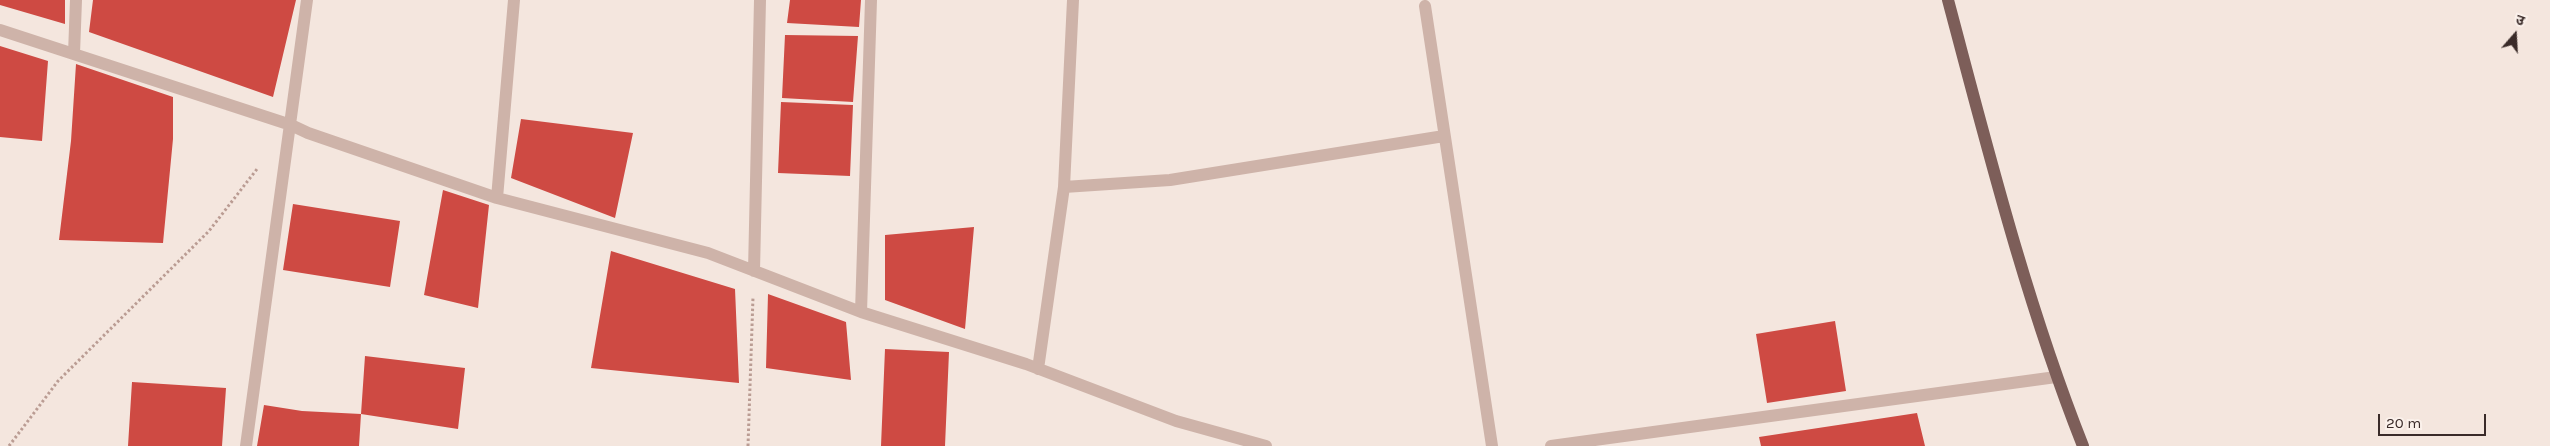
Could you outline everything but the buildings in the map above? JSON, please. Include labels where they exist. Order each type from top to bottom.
[{"type":"main road","points":[[1948,0],[1991,161],[2056,377],[2083,446]]},
{"type":"street","points":[[74,54],[76,0]]},
{"type":"street","points":[[246,446],[307,0]]},
{"type":"street","points":[[497,198],[514,0]]},
{"type":"street","points":[[754,271],[760,0]]},
{"type":"street","points":[[861,312],[871,0]]},
{"type":"street","points":[[1038,369],[1064,187],[1073,0]]},
{"type":"street","points":[[1425,6],[1492,446]]},
{"type":"street","points":[[0,30],[290,125],[308,133],[497,198],[708,253],[861,312],[1038,369],[1176,421],[1266,446]]},
{"type":"street","points":[[1064,187],[1170,180],[1444,136]]},
{"type":"street","points":[[1551,446],[2056,377]]},
{"type":"path","points":[[9,446],[58,381],[209,231],[262,163]]},
{"type":"path","points":[[748,446],[754,271]]}]
